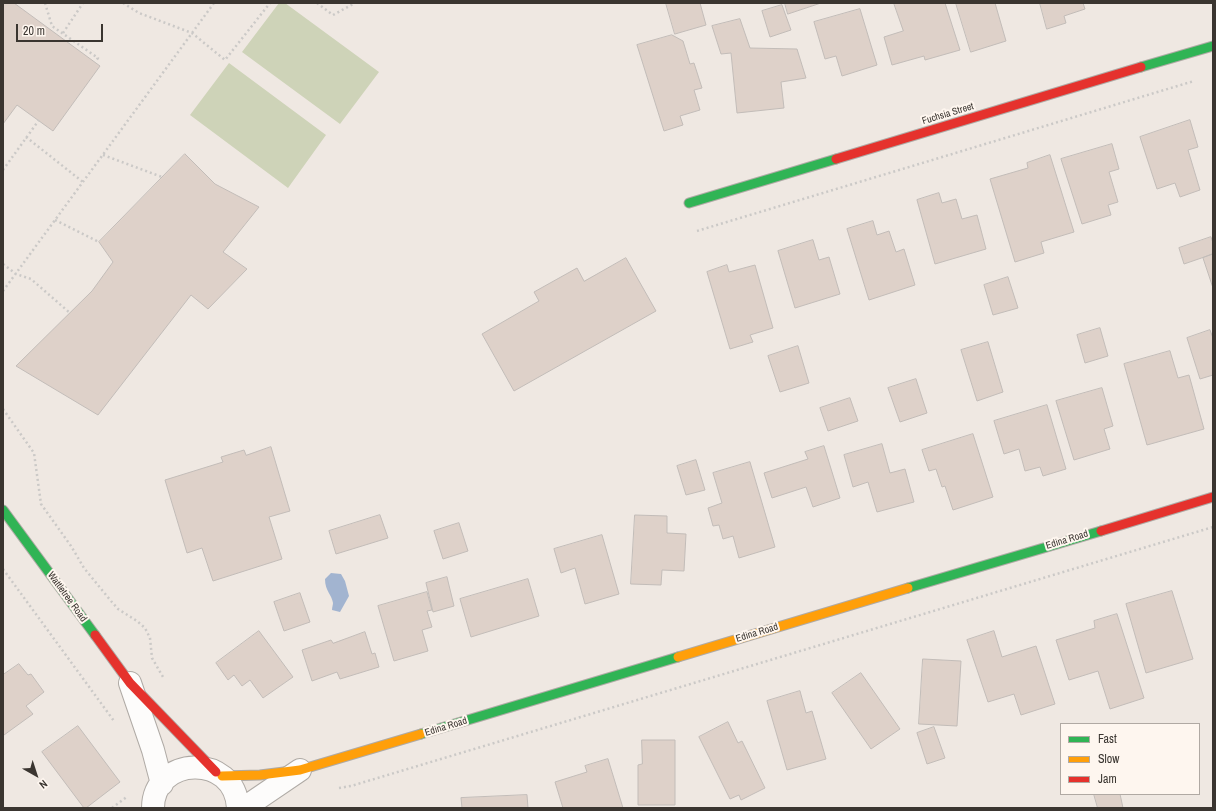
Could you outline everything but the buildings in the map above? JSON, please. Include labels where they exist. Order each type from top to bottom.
[{"type":"street","name":"Fuchsia Street","points":[[689,203],[1213,46]]},
{"type":"street","name":"Edina Road","points":[[219,774],[260,775],[300,770],[1213,496]]},
{"type":"street","name":"Wattletree Road","points":[[3,510],[130,683],[219,774]]},
{"type":"street","name":"Wattletree Road","points":[[130,683],[153,750],[149,797]]},
{"type":"street","points":[[149,797],[170,775],[181,769],[193,767],[205,768],[219,774],[229,783],[234,792],[238,808]]},
{"type":"street","name":"Edina Road","points":[[244,808],[300,770]]},
{"type":"path","points":[[45,3],[52,26],[98,58],[95,62]]},
{"type":"path","points":[[63,33],[83,3]]},
{"type":"path","points":[[123,3],[139,13],[192,33],[225,60],[270,3]]},
{"type":"path","points":[[3,291],[214,3]]},
{"type":"path","points":[[317,3],[333,15],[355,3]]},
{"type":"path","points":[[697,231],[1198,80]]},
{"type":"path","points":[[3,170],[39,120]]},
{"type":"path","points":[[26,137],[83,182]]},
{"type":"path","points":[[103,155],[162,177]]},
{"type":"path","points":[[55,220],[99,242]]},
{"type":"path","points":[[3,264],[16,274],[31,279],[70,313]]},
{"type":"path","points":[[3,409],[34,453],[41,504],[71,546],[84,568],[111,601],[118,609],[145,628],[150,638],[155,664],[164,680]]},
{"type":"path","points":[[336,788],[352,786],[1213,527]]},
{"type":"path","points":[[3,569],[118,727]]},
{"type":"path","points":[[114,807],[149,797]]},
{"type":"green space","points":[[279,3],[285,3],[379,72],[340,124],[242,52]]},
{"type":"green space","points":[[229,63],[326,135],[288,188],[190,115]]},
{"type":"water","points":[[331,573],[341,574],[345,581],[349,596],[340,612],[332,610],[333,603],[326,587],[325,579]]},
{"type":"traffic: fast","points":[[1141,67],[1213,46]]},
{"type":"traffic: fast","points":[[689,203],[836,159]]},
{"type":"traffic: fast","points":[[3,510],[95,635]]},
{"type":"traffic: fast","points":[[908,588],[1101,531]]},
{"type":"traffic: fast","points":[[421,734],[678,657]]},
{"type":"traffic: slow","points":[[678,657],[908,588]]},
{"type":"traffic: slow","points":[[222,776],[260,775],[300,770],[421,734]]},
{"type":"traffic: jam","points":[[836,159],[1141,67]]},
{"type":"traffic: jam","points":[[1101,531],[1213,497]]},
{"type":"traffic: jam","points":[[95,635],[130,683],[216,772]]}]
